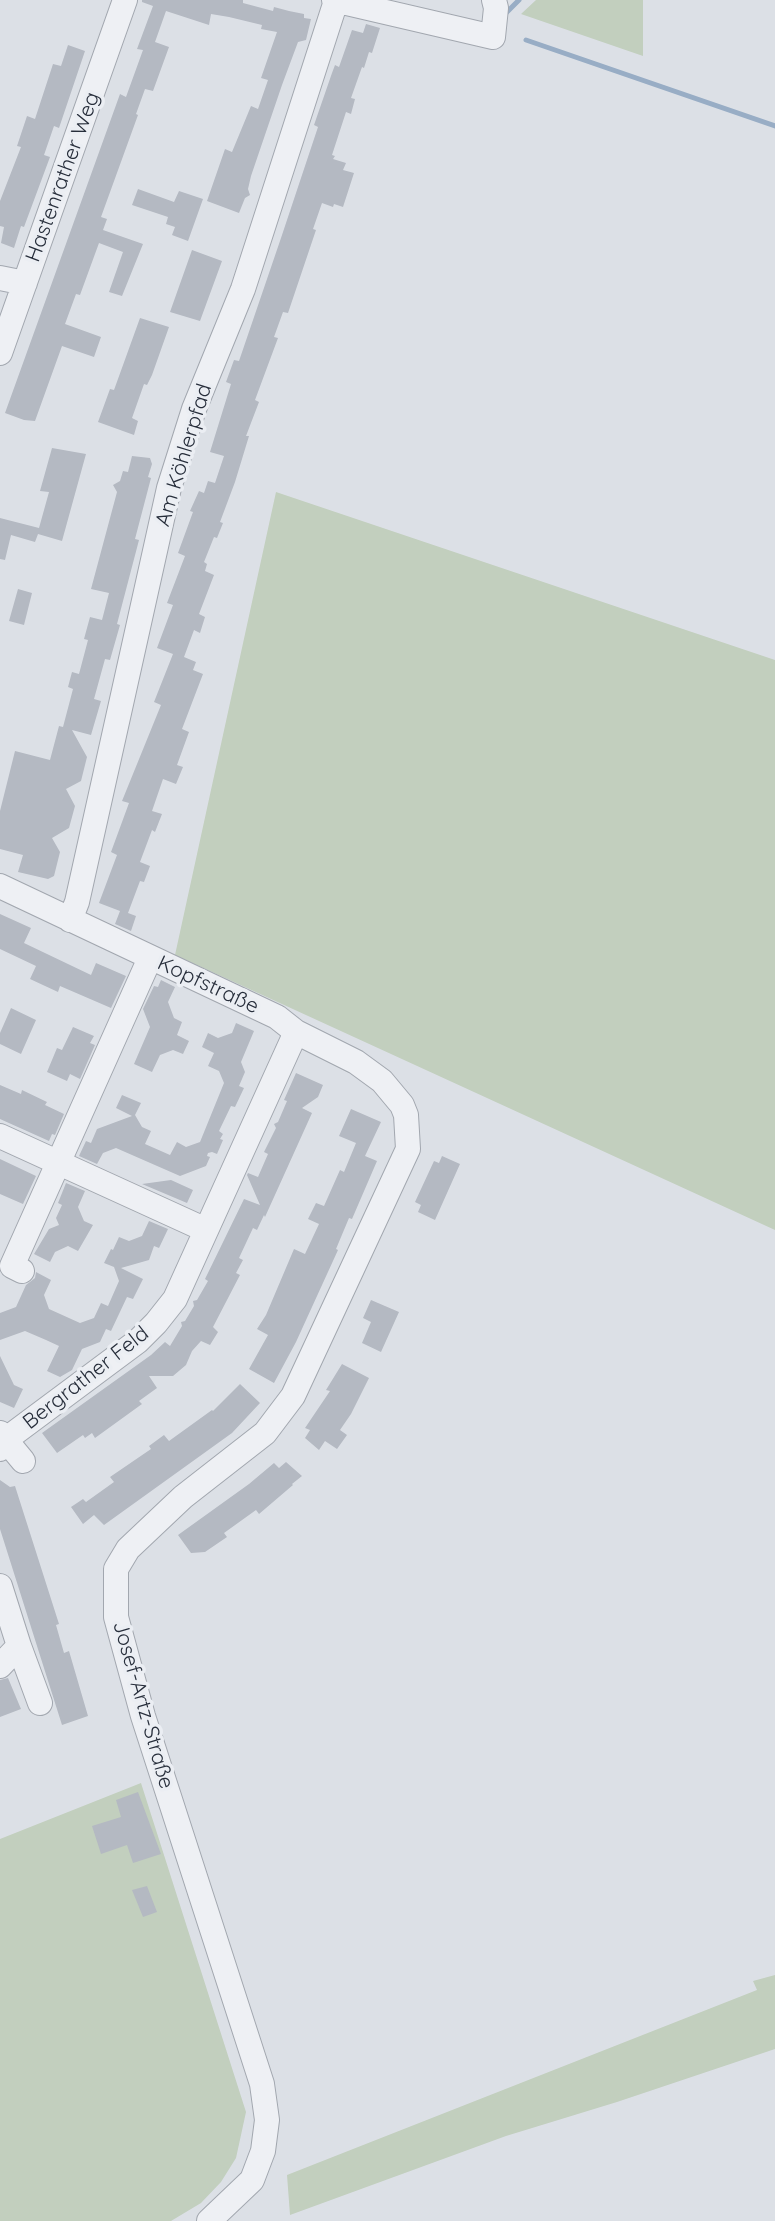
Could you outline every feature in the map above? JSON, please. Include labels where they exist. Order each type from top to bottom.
[{"type":"street","name":"Hastenrather Weg","points":[[0,353],[125,0]]},
{"type":"street","points":[[335,0],[493,37],[496,8],[494,0]]},
{"type":"street","name":"Am Köhlerpfad","points":[[70,920],[77,902],[169,488],[194,409],[243,289],[335,0]]},
{"type":"street","points":[[0,278],[25,283]]},
{"type":"street","name":"Kopfstraße","points":[[0,886],[277,1017],[296,1032],[356,1062],[382,1081],[402,1105]]},
{"type":"street","points":[[22,1270],[12,1266],[150,958]]},
{"type":"street","name":"Bergrather Feld","points":[[2,1441],[119,1357],[156,1323],[175,1299],[296,1032]]},
{"type":"street","name":"Josef-Artz-Straße","points":[[209,2221],[252,2180],[263,2151],[267,2120],[262,2084],[143,1716],[116,1617],[116,1569],[128,1549],[183,1497],[265,1433],[293,1396],[408,1149],[406,1115],[402,1105]]},
{"type":"street","points":[[0,1136],[206,1230]]},
{"type":"street","points":[[2,1441],[23,1461]]},
{"type":"street","points":[[0,1586],[40,1703]]},
{"type":"street","points":[[0,1666],[19,1646]]},
{"type":"green space","points":[[536,0],[643,0],[643,56],[521,14]]},
{"type":"green space","points":[[276,492],[775,660],[775,1230],[175,955]]},
{"type":"green space","points":[[141,1783],[246,2112],[236,2158],[221,2182],[201,2203],[171,2221],[0,2221],[0,1839]]},
{"type":"green space","points":[[775,1975],[775,2049],[506,2136],[290,2215],[287,2175],[757,1990],[753,1981]]},
{"type":"building","points":[[142,0],[243,0],[243,3],[273,11],[274,7],[304,14],[304,18],[311,19],[306,40],[298,42],[282,85],[251,176],[248,189],[250,195],[245,198],[239,213],[207,201],[225,149],[232,152],[251,106],[258,109],[268,80],[261,78],[277,32],[261,29],[262,25],[229,17],[211,14],[209,25],[166,11],[155,42],[169,47],[153,91],[145,89],[101,217],[107,219],[103,230],[143,244],[122,296],[109,292],[123,252],[99,243],[80,295],[76,294],[65,324],[101,337],[94,357],[62,346],[35,421],[24,420],[5,413],[120,94],[126,97],[143,50],[137,49],[153,6]]},
{"type":"building","points":[[366,24],[380,28],[372,53],[369,52],[364,68],[362,67],[351,98],[355,99],[351,114],[346,112],[332,155],[335,156],[333,159],[346,163],[343,170],[354,173],[343,207],[322,203],[313,229],[316,230],[288,313],[283,312],[274,337],[278,338],[255,400],[259,402],[220,522],[223,523],[204,562],[207,564],[205,571],[214,575],[199,614],[205,617],[200,633],[194,630],[184,657],[196,662],[193,670],[203,674],[182,729],[189,732],[177,765],[183,767],[176,784],[163,779],[152,811],[162,814],[155,832],[152,830],[140,862],[150,866],[144,882],[140,881],[128,913],[136,916],[131,931],[115,924],[120,911],[99,903],[117,855],[111,852],[129,803],[122,801],[161,705],[154,702],[173,654],[157,648],[173,605],[167,603],[185,556],[178,553],[193,512],[190,511],[199,491],[204,493],[208,481],[215,483],[224,456],[210,452],[231,384],[226,382],[234,360],[239,361],[318,127],[314,125],[332,73],[335,65],[339,67],[352,30],[363,33]]},
{"type":"building","points":[[68,45],[85,51],[59,128],[54,126],[44,155],[50,157],[14,248],[1,243],[4,227],[0,226],[0,201],[21,147],[17,146],[27,116],[35,119],[53,64],[61,66]]},
{"type":"building","points":[[138,189],[174,202],[179,191],[203,199],[188,241],[172,235],[175,227],[166,224],[168,217],[132,205]]},
{"type":"building","points":[[192,250],[222,261],[200,321],[170,312]]},
{"type":"building","points":[[140,318],[169,327],[152,375],[147,385],[144,384],[132,418],[138,421],[134,435],[98,422],[110,389],[114,390]]},
{"type":"building","points":[[52,448],[86,454],[62,541],[38,534],[35,542],[11,535],[5,560],[0,559],[0,518],[39,528],[49,492],[40,491]]},
{"type":"building","points":[[132,456],[150,458],[152,464],[148,477],[151,478],[135,539],[139,540],[117,624],[120,625],[110,660],[105,659],[94,699],[101,701],[91,735],[72,730],[87,757],[81,781],[66,789],[75,806],[69,828],[52,838],[60,852],[54,876],[48,879],[18,872],[23,855],[0,849],[0,811],[15,751],[50,760],[59,726],[63,727],[73,689],[68,687],[72,672],[79,674],[88,640],[84,639],[90,617],[102,620],[109,593],[91,589],[117,492],[113,485],[120,481],[123,471],[128,472]]},
{"type":"building","points":[[18,589],[32,593],[24,625],[9,621]]},
{"type":"building","points":[[0,914],[31,928],[24,943],[91,975],[96,963],[126,976],[111,1008],[60,986],[58,992],[30,979],[36,966],[0,949]]},
{"type":"building","points":[[161,980],[175,987],[168,1002],[174,1018],[182,1022],[177,1035],[189,1041],[183,1054],[173,1050],[160,1055],[152,1072],[134,1064],[150,1027],[143,1009],[154,986],[158,987]]},
{"type":"building","points":[[11,1008],[36,1020],[21,1054],[0,1044],[0,1033]]},
{"type":"building","points":[[236,1023],[254,1031],[241,1062],[245,1072],[239,1086],[244,1088],[235,1107],[231,1106],[219,1131],[223,1134],[220,1139],[223,1140],[217,1154],[208,1153],[207,1156],[210,1157],[206,1166],[180,1176],[116,1148],[103,1153],[97,1164],[79,1156],[86,1141],[91,1143],[97,1129],[132,1116],[116,1108],[122,1095],[141,1103],[135,1115],[142,1127],[151,1131],[145,1144],[170,1155],[177,1142],[186,1147],[200,1142],[224,1083],[219,1071],[208,1066],[214,1053],[202,1047],[208,1033],[218,1038],[232,1033]]},
{"type":"building","points":[[73,1027],[94,1036],[90,1043],[95,1045],[80,1079],[70,1074],[67,1081],[47,1072],[57,1048],[62,1050]]},
{"type":"building","points":[[296,1073],[323,1085],[318,1097],[302,1108],[312,1113],[265,1217],[264,1215],[257,1230],[253,1228],[239,1258],[243,1260],[236,1273],[240,1275],[213,1327],[218,1332],[210,1345],[201,1341],[192,1351],[186,1365],[173,1376],[149,1376],[157,1388],[139,1401],[142,1404],[95,1438],[92,1433],[85,1438],[83,1435],[57,1453],[42,1433],[151,1355],[165,1342],[170,1346],[182,1326],[181,1322],[185,1321],[194,1306],[193,1301],[197,1300],[208,1281],[205,1279],[244,1199],[260,1205],[247,1175],[248,1173],[258,1177],[268,1154],[264,1152],[276,1128],[274,1124],[278,1122]]},
{"type":"building","points":[[0,1085],[21,1094],[22,1090],[64,1114],[55,1135],[52,1134],[49,1141],[0,1119]]},
{"type":"building","points":[[351,1109],[381,1122],[365,1156],[377,1161],[352,1219],[349,1218],[336,1249],[338,1250],[296,1342],[274,1383],[249,1369],[268,1335],[257,1329],[266,1315],[294,1249],[305,1254],[319,1224],[308,1219],[316,1203],[324,1206],[340,1170],[344,1172],[356,1143],[339,1136]]},
{"type":"building","points":[[442,1156],[460,1164],[435,1220],[418,1212],[421,1205],[415,1202],[434,1161],[439,1163]]},
{"type":"building","points":[[0,1159],[36,1176],[23,1204],[0,1194]]},
{"type":"building","points":[[171,1180],[193,1190],[187,1203],[142,1184]]},
{"type":"building","points":[[66,1183],[85,1191],[78,1207],[84,1221],[93,1225],[78,1251],[68,1246],[55,1252],[50,1262],[34,1254],[49,1229],[59,1225],[56,1218],[62,1205],[58,1203]]},
{"type":"building","points":[[149,1221],[168,1229],[159,1248],[154,1246],[149,1260],[121,1268],[143,1279],[133,1299],[127,1297],[111,1331],[106,1329],[100,1342],[82,1349],[72,1370],[60,1377],[47,1371],[59,1346],[25,1331],[0,1340],[0,1313],[16,1307],[26,1285],[35,1278],[36,1272],[51,1280],[44,1295],[49,1309],[80,1323],[94,1318],[101,1303],[108,1306],[119,1281],[114,1267],[104,1263],[111,1249],[113,1250],[119,1237],[129,1241],[142,1236]]},
{"type":"building","points":[[371,1300],[399,1312],[381,1352],[362,1343],[371,1322],[363,1318]]},
{"type":"building","points":[[0,1356],[14,1385],[23,1389],[14,1408],[0,1402]]},
{"type":"building","points":[[342,1364],[369,1378],[340,1430],[347,1435],[337,1449],[325,1441],[319,1450],[305,1438],[310,1430],[305,1428],[330,1391],[326,1390]]},
{"type":"building","points":[[240,1384],[260,1403],[232,1433],[104,1525],[94,1515],[83,1524],[71,1507],[83,1499],[86,1502],[114,1482],[110,1477],[151,1449],[149,1446],[164,1435],[169,1441],[213,1411]]},
{"type":"building","points":[[286,1462],[302,1476],[293,1485],[259,1514],[256,1510],[224,1533],[227,1537],[205,1552],[191,1553],[178,1535],[274,1463],[279,1468]]},
{"type":"building","points":[[0,1480],[10,1487],[15,1486],[59,1624],[56,1625],[64,1653],[69,1651],[88,1716],[62,1725],[0,1529]]},
{"type":"building","points":[[8,1678],[21,1709],[0,1717],[0,1680]]},
{"type":"building","points":[[138,1792],[161,1854],[133,1863],[127,1845],[101,1854],[92,1826],[121,1817],[116,1800]]},
{"type":"building","points":[[147,1886],[157,1912],[143,1917],[132,1890]]},
{"type":"waterway","points":[[506,13],[519,0]]},
{"type":"waterway","points":[[526,40],[775,126]]}]
